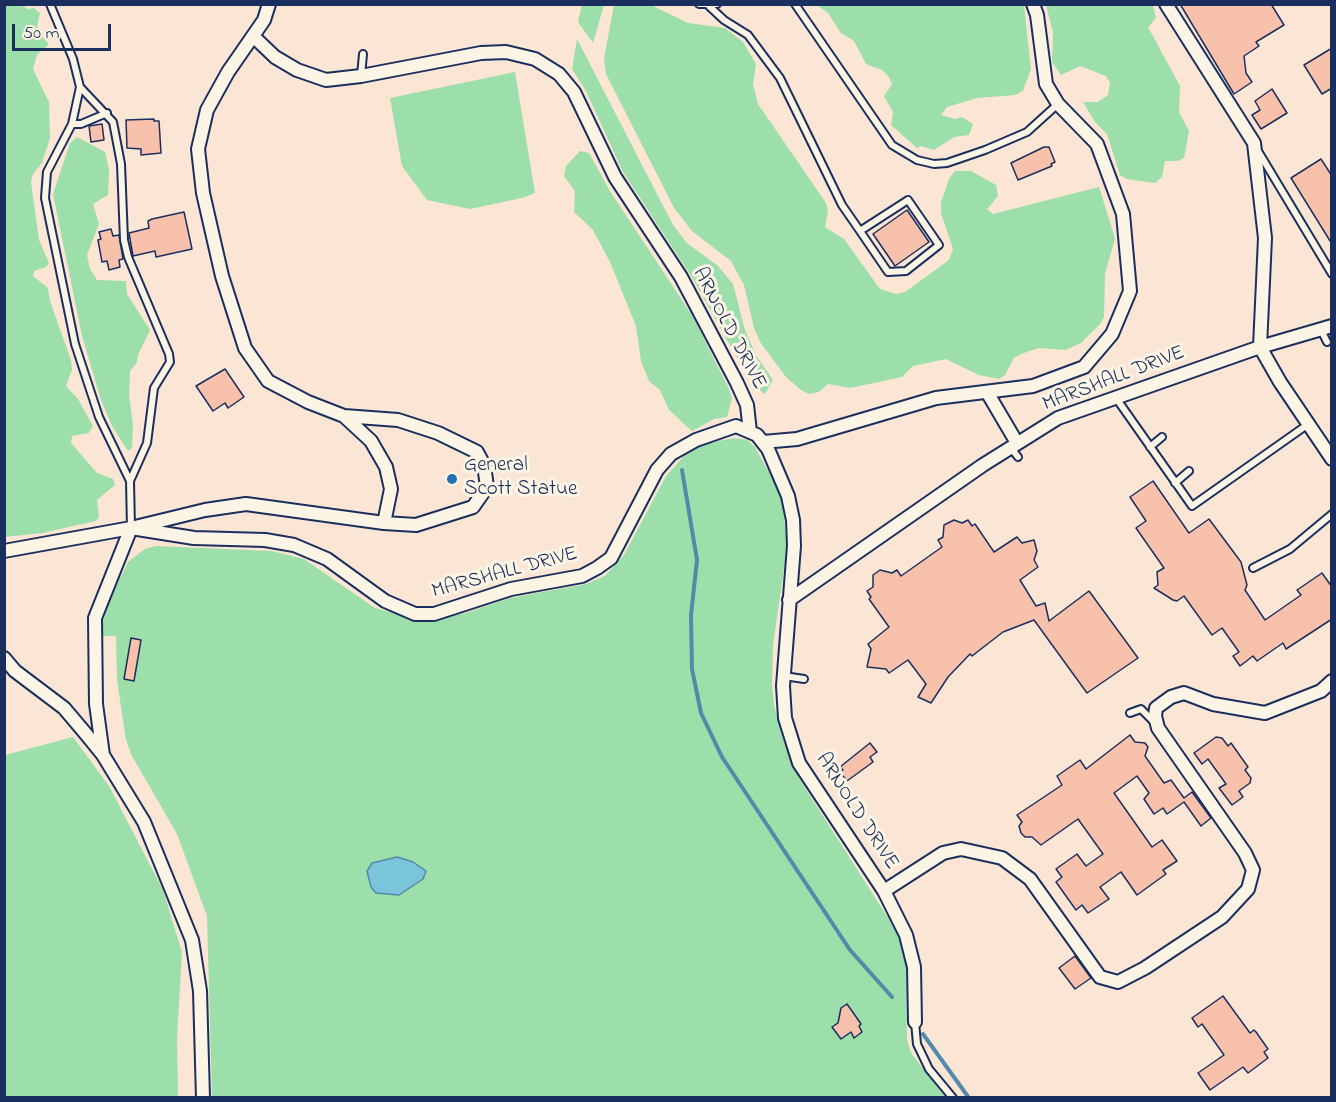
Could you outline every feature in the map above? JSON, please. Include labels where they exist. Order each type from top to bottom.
[{"type":"street","points":[[103,755],[96,704],[95,618],[130,528],[205,510],[246,504],[384,523],[416,525],[473,507],[487,487],[484,465],[477,452],[438,433],[398,420],[344,416],[308,402],[268,381],[246,348],[222,276],[203,193],[198,149],[207,110],[264,20],[269,4]]},
{"type":"street","points":[[763,442],[797,439],[936,398],[1033,386],[1084,368],[1112,334],[1130,291],[1123,214],[1097,144],[1058,104],[1046,84],[1037,15],[1033,4]]},
{"type":"street","points":[[1167,4],[1254,143],[1265,238],[1260,347],[1307,425],[1332,459]]},
{"type":"street","name":"ARNOLD DRIVE","points":[[253,36],[275,57],[297,70],[326,80],[361,76],[481,53],[506,51],[535,59],[559,74],[574,92],[615,177],[681,277],[747,405],[750,432],[763,442],[788,496],[793,520],[794,546],[784,676],[785,718],[799,763],[884,891],[906,934],[914,967],[915,1022]]},
{"type":"street","name":"MARSHALL DRIVE","points":[[789,600],[1044,432],[1058,418],[1260,347],[1326,327]]},
{"type":"street","points":[[987,392],[1015,449]]},
{"type":"street","points":[[344,416],[371,441],[386,467],[392,489],[384,523]]},
{"type":"street","name":"MARSHALL DRIVE","points":[[4,551],[130,528],[194,538],[265,540],[294,545],[327,560],[385,601],[415,614],[434,614],[511,589],[582,576],[597,568],[610,558],[657,470],[671,454],[696,440],[736,426],[750,432]]},
{"type":"street","points":[[4,658],[15,671],[64,708],[103,755],[144,822],[192,940],[200,991],[203,1098]]},
{"type":"street","points":[[884,891],[943,853],[961,849],[1002,858],[1030,879],[1100,977],[1118,982],[1145,968],[1222,916],[1248,889],[1253,870],[1245,854],[1158,725],[1155,717],[1156,708],[1175,694],[1184,693],[1213,704],[1265,713],[1321,691],[1332,681]]},
{"type":"lane","points":[[50,4],[73,59],[80,87],[72,124],[47,172],[45,198],[75,344],[99,417],[130,482]]},
{"type":"lane","points":[[699,4],[713,5],[724,20],[748,35],[780,78],[842,205],[888,272],[906,271],[939,245],[908,200],[860,231]]},
{"type":"lane","points":[[795,4],[892,145],[917,160],[934,164],[947,163],[985,150],[1027,132],[1058,104]]},
{"type":"lane","points":[[361,76],[363,54]]},
{"type":"lane","points":[[80,87],[107,113],[117,136],[121,164],[124,240],[128,257],[163,336],[170,362],[154,388],[147,444],[130,482],[130,528]]},
{"type":"lane","points":[[72,124],[81,124],[107,113]]},
{"type":"lane","points":[[1254,143],[1332,274]]},
{"type":"lane","points":[[1326,327],[1327,342]]},
{"type":"lane","points":[[1116,398],[1192,506],[1307,425]]},
{"type":"lane","points":[[1150,447],[1162,438]]},
{"type":"lane","points":[[1175,483],[1189,471]]},
{"type":"lane","points":[[1253,568],[1290,549],[1332,514]]},
{"type":"lane","points":[[784,676],[804,679]]},
{"type":"lane","points":[[1130,713],[1141,709],[1158,725]]},
{"type":"lane","points":[[915,1022],[916,1044],[929,1069],[952,1098]]},
{"type":"green space","points":[[4,5],[21,5],[28,9],[34,8],[40,13],[36,31],[49,44],[37,55],[33,69],[49,102],[50,138],[42,163],[33,174],[31,182],[39,240],[49,263],[46,267],[34,271],[33,276],[48,288],[50,301],[71,360],[72,370],[66,386],[78,399],[93,426],[89,433],[72,436],[71,443],[97,473],[113,479],[115,485],[97,500],[99,517],[96,521],[42,533],[5,537]]},
{"type":"green space","points":[[582,5],[604,5],[593,43],[578,22]]},
{"type":"green space","points":[[614,5],[651,5],[688,23],[725,28],[743,42],[756,64],[753,84],[758,104],[826,203],[828,211],[825,227],[844,239],[880,289],[896,294],[905,292],[949,260],[953,249],[941,213],[941,202],[949,179],[955,171],[971,171],[996,185],[998,196],[987,209],[993,214],[1099,187],[1115,238],[1105,274],[1104,317],[1100,324],[1081,343],[1065,350],[1039,348],[1021,354],[1014,358],[1005,375],[999,379],[979,375],[946,359],[913,366],[902,377],[850,388],[828,384],[819,392],[809,394],[801,390],[786,377],[760,342],[754,328],[744,285],[731,261],[692,231],[674,208],[606,74],[604,58]]},
{"type":"green space","points":[[817,5],[1024,5],[1031,69],[1023,91],[1015,95],[977,98],[947,107],[941,115],[955,119],[962,117],[973,124],[969,135],[954,137],[934,150],[921,146],[917,148],[891,125],[893,112],[884,96],[892,84],[889,77],[882,70],[866,64],[854,41],[841,33],[828,13]]},
{"type":"green space","points":[[1046,5],[1153,5],[1156,18],[1148,27],[1180,86],[1179,112],[1189,131],[1184,158],[1178,161],[1165,161],[1162,177],[1155,183],[1127,179],[1120,175],[1107,134],[1095,122],[1083,102],[1098,102],[1108,95],[1110,83],[1106,76],[1080,66],[1061,75],[1052,62],[1053,33]]},
{"type":"green space","points":[[577,39],[673,225],[687,243],[718,266],[733,284],[745,330],[757,357],[773,380],[765,394],[758,389],[741,365],[693,279],[623,172],[586,91],[572,69]]},
{"type":"green space","points":[[515,72],[535,193],[470,209],[427,200],[402,166],[390,98]]},
{"type":"green space","points":[[77,137],[105,152],[109,170],[108,195],[93,204],[99,224],[87,255],[90,269],[97,280],[126,281],[127,294],[150,330],[137,362],[130,371],[129,395],[133,425],[132,448],[128,451],[112,426],[101,400],[82,336],[53,194],[70,143]]},
{"type":"green space","points":[[580,151],[589,153],[610,191],[693,317],[729,389],[732,398],[727,417],[714,419],[692,431],[669,410],[660,390],[649,381],[641,361],[636,326],[610,262],[593,230],[574,212],[575,191],[564,176],[566,166]]},
{"type":"green space","points":[[735,438],[747,440],[755,447],[777,487],[783,506],[787,548],[773,645],[772,686],[774,705],[784,743],[800,780],[897,932],[906,964],[907,1040],[911,1053],[945,1097],[212,1097],[207,916],[177,834],[132,756],[126,740],[117,680],[116,636],[102,636],[104,611],[128,562],[145,549],[156,546],[272,551],[304,559],[375,608],[426,621],[466,613],[510,598],[586,584],[605,576],[624,555],[666,476],[684,456],[707,443]]},
{"type":"green space","points":[[73,737],[109,786],[163,890],[182,952],[177,1038],[178,1097],[5,1097],[5,755]]},
{"type":"water","points":[[397,857],[413,862],[426,871],[423,879],[399,895],[376,893],[371,887],[367,871],[372,863]]},
{"type":"building","points":[[1180,4],[1271,4],[1284,25],[1256,42],[1259,46],[1244,56],[1246,73],[1252,82],[1234,94]]},
{"type":"building","points":[[1332,48],[1332,88],[1322,94],[1304,65]]},
{"type":"building","points":[[1272,89],[1287,113],[1261,129],[1252,115],[1260,110],[1255,101]]},
{"type":"building","points":[[154,119],[154,121],[159,121],[161,153],[141,155],[141,149],[127,148],[126,120]]},
{"type":"building","points":[[102,124],[104,140],[91,142],[89,126]]},
{"type":"building","points":[[1044,147],[1049,147],[1055,162],[1051,164],[1052,166],[1018,180],[1011,163]]},
{"type":"building","points":[[1321,159],[1332,176],[1332,244],[1291,178]]},
{"type":"building","points":[[907,210],[929,242],[895,266],[873,234]]},
{"type":"building","points":[[184,212],[192,249],[156,257],[155,251],[133,256],[129,233],[149,228],[148,221],[152,219]]},
{"type":"building","points":[[111,229],[113,236],[119,235],[123,259],[119,260],[120,267],[109,270],[107,261],[102,262],[98,240],[101,239],[99,232]]},
{"type":"building","points":[[225,369],[244,397],[228,408],[225,403],[213,411],[196,386]]},
{"type":"building","points":[[1153,481],[1189,533],[1209,519],[1241,562],[1247,585],[1245,590],[1265,620],[1301,595],[1297,590],[1322,573],[1332,587],[1332,619],[1286,649],[1283,643],[1257,661],[1253,656],[1240,666],[1233,656],[1239,652],[1222,628],[1212,635],[1184,596],[1177,601],[1173,600],[1154,588],[1158,585],[1157,572],[1164,568],[1136,528],[1146,521],[1130,497]]},
{"type":"building","points":[[954,520],[962,523],[968,520],[972,526],[975,524],[994,552],[1017,537],[1022,543],[1034,540],[1037,551],[1034,560],[1038,567],[1020,580],[1036,606],[1045,603],[1049,621],[1089,591],[1138,658],[1087,693],[1034,620],[1003,632],[972,656],[970,654],[948,677],[931,703],[918,697],[926,684],[908,660],[889,673],[886,669],[867,667],[871,649],[868,644],[889,627],[869,599],[871,597],[867,591],[873,587],[873,575],[880,570],[892,573],[897,570],[901,576],[942,547],[938,540],[943,537],[944,525]]},
{"type":"building","points":[[131,638],[141,640],[134,681],[124,679]]},
{"type":"building","points":[[1130,735],[1135,742],[1145,743],[1148,747],[1145,756],[1164,783],[1171,780],[1184,798],[1192,792],[1211,818],[1201,826],[1184,802],[1167,814],[1163,808],[1154,814],[1144,799],[1149,793],[1137,776],[1114,793],[1152,847],[1162,840],[1177,861],[1163,870],[1166,874],[1137,895],[1121,872],[1100,887],[1109,899],[1088,913],[1082,905],[1076,910],[1056,882],[1062,877],[1056,869],[1077,854],[1086,866],[1103,854],[1078,819],[1041,845],[1032,837],[1025,837],[1021,833],[1019,826],[1022,822],[1017,815],[1062,785],[1057,776],[1080,760],[1086,769]]},
{"type":"building","points":[[1216,737],[1222,738],[1228,746],[1231,743],[1248,767],[1245,770],[1251,778],[1250,783],[1239,791],[1243,797],[1232,805],[1219,788],[1226,784],[1208,759],[1202,764],[1194,753]]},
{"type":"building","points":[[870,743],[877,752],[870,757],[873,762],[847,781],[840,772],[843,770],[840,767]]},
{"type":"building","points":[[1075,956],[1091,978],[1075,989],[1059,968]]},
{"type":"building","points":[[1223,996],[1250,1033],[1254,1030],[1256,1032],[1268,1049],[1264,1052],[1268,1058],[1248,1073],[1243,1067],[1210,1090],[1198,1073],[1224,1055],[1202,1024],[1198,1027],[1192,1018]]},
{"type":"building","points":[[847,1004],[861,1024],[859,1026],[862,1032],[854,1038],[851,1032],[841,1039],[832,1027],[838,1023],[841,1008]]},
{"type":"waterway","points":[[682,470],[697,560],[691,615],[692,669],[701,713],[722,757],[850,950],[892,997]]},
{"type":"waterway","points":[[923,1034],[969,1098]]},
{"type":"place","name":"General Scott Statue","points":[[452,479]]}]
